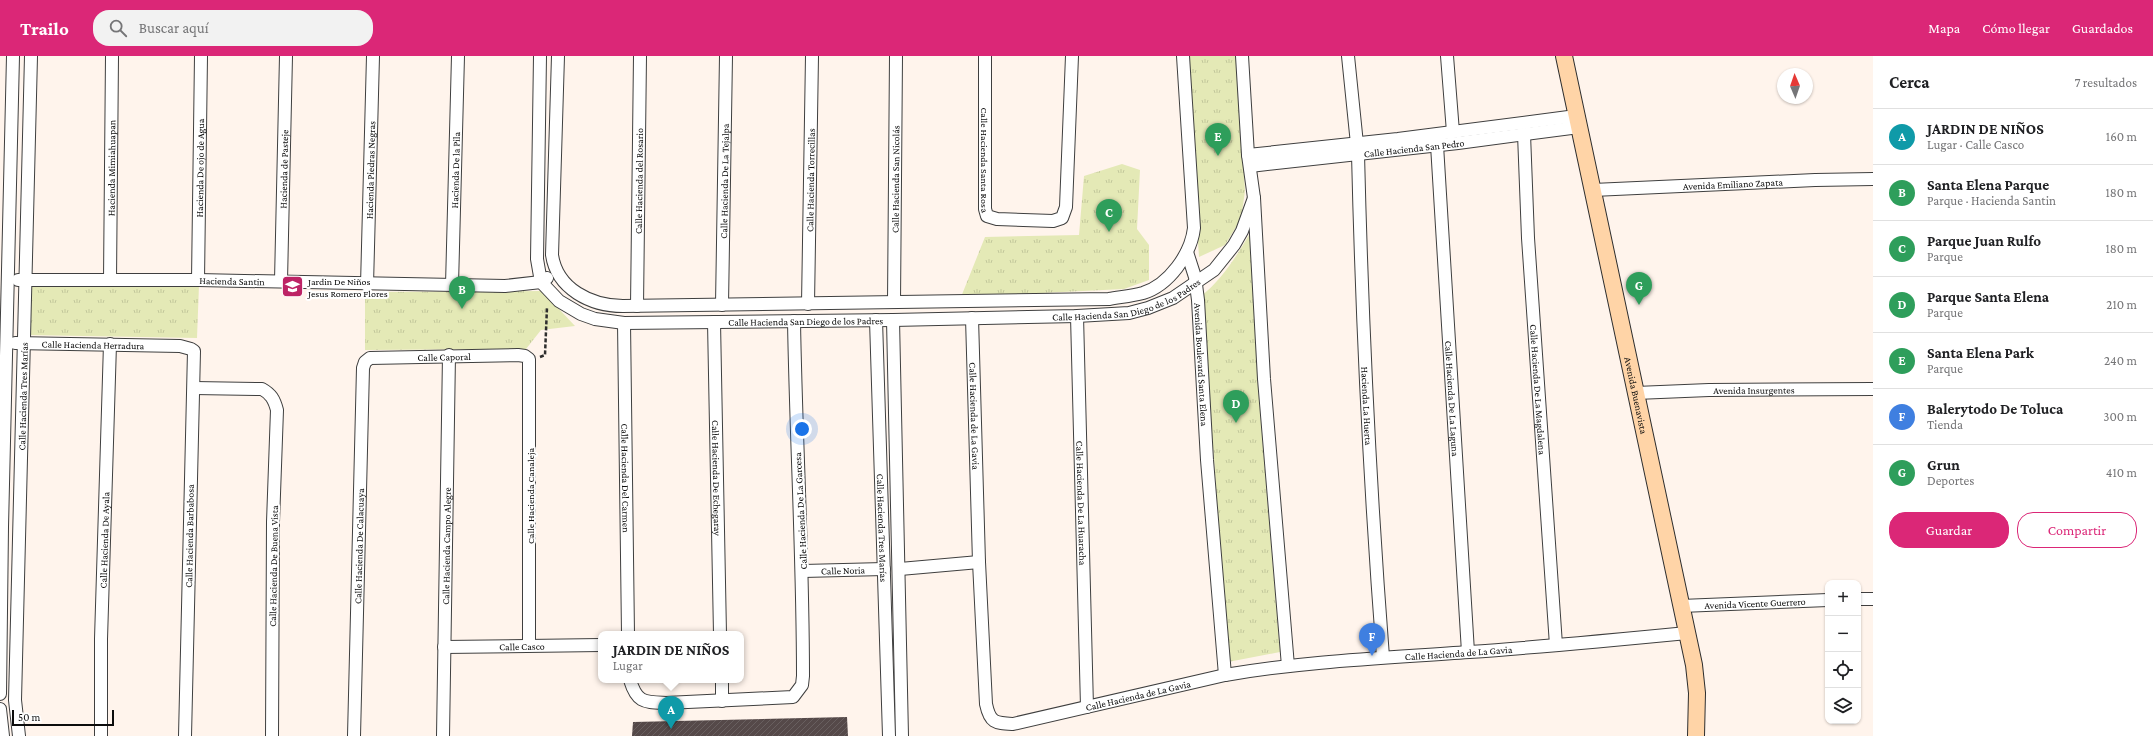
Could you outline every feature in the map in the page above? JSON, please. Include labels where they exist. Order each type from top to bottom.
[{"type":"main road","name":"Avenida Buenavista","points":[[1564,56],[1687,633],[1696,693],[1696,736]]},
{"type":"street","name":"Calle Hacienda Tres Marías","points":[[0,694],[3,365],[6,343],[4,280],[13,56]]},
{"type":"street","name":"Calle Hacienda Tres Marías","points":[[19,736],[15,700],[31,56]]},
{"type":"street","name":"Hacienda Mimiahuapan","points":[[110,280],[112,56]]},
{"type":"street","name":"Hacienda De ojo de Agua","points":[[198,280],[200,56]]},
{"type":"street","name":"Hacienda de Pasteje","points":[[281,282],[286,56]]},
{"type":"street","name":"Hacienda Piedras Negras","points":[[367,285],[373,56]]},
{"type":"street","name":"Hacienda De la Pila","points":[[452,285],[458,56]]},
{"type":"street","points":[[540,56],[537,259],[544,286]]},
{"type":"street","name":"Calle Hacienda San Diego de los Padres","points":[[558,56],[552,255],[557,273],[569,288],[590,301],[606,306],[1109,299],[1144,293],[1160,284],[1188,252]]},
{"type":"street","name":"Calle Hacienda del Rosario","points":[[637,306],[640,56]]},
{"type":"street","name":"Calle Hacienda De La Tejalpa","points":[[722,305],[726,56]]},
{"type":"street","name":"Calle Hacienda Torrecillas","points":[[808,304],[812,56]]},
{"type":"street","name":"Calle Hacienda San Nicolás","points":[[894,302],[896,56]]},
{"type":"street","name":"Calle Hacienda Santa Rosa","points":[[985,56],[986,216],[997,219],[1053,221],[1062,218],[1066,207],[1072,56]]},
{"type":"street","points":[[1183,56],[1194,228],[1193,240],[1188,252]]},
{"type":"street","points":[[1242,56],[1249,160],[1254,198],[1264,379],[1288,666]]},
{"type":"street","name":"Hacienda La Huerta","points":[[1348,56],[1358,149],[1362,308],[1376,572],[1383,657]]},
{"type":"street","points":[[1447,56],[1453,132]]},
{"type":"street","points":[[539,117],[556,116]]},
{"type":"street","name":"Calle Hacienda San Pedro","points":[[1249,160],[1398,144],[1453,132],[1578,121]]},
{"type":"street","name":"Calle Hacienda San Pedro","points":[[1398,144],[1437,145],[1524,134],[1578,121]]},
{"type":"street","points":[[11,132],[29,132]]},
{"type":"street","name":"Calle Hacienda De La Magdalena","points":[[1524,134],[1528,238],[1556,645]]},
{"type":"street","name":"Calle Hacienda De La Laguna","points":[[1437,145],[1468,652]]},
{"type":"street","name":"Avenida Emiliano Zapata","points":[[1593,190],[1815,180],[1873,179]]},
{"type":"street","name":"Calle Hacienda San Diego de los Padres","points":[[544,286],[559,301],[581,314],[595,319],[624,323],[893,320],[1077,316],[1129,313],[1148,308],[1173,298],[1214,270],[1234,245],[1242,231],[1254,198]]},
{"type":"street","name":"Avenida Boulevard Santa Elena","points":[[1188,252],[1196,283],[1225,675]]},
{"type":"street","name":"Hacienda Santin","points":[[4,280],[198,280],[367,285],[544,286],[557,273]]},
{"type":"street","points":[[1013,300],[1015,317]]},
{"type":"street","points":[[751,305],[752,321]]},
{"type":"street","name":"Calle Hacienda De La Huaracha","points":[[1077,316],[1087,707]]},
{"type":"street","name":"Calle Hacienda de La Gavia","points":[[972,318],[986,704],[990,716],[998,723],[1013,724],[1225,675],[1288,666],[1687,633]]},
{"type":"street","name":"Calle Hacienda Tres Marías","points":[[876,320],[889,736]]},
{"type":"street","name":"Calle Hacienda Tres Marías","points":[[893,320],[900,569],[902,736]]},
{"type":"street","name":"Calle Hacienda De La Garcesa","points":[[722,701],[793,697],[802,686],[803,571],[796,443],[794,321]]},
{"type":"street","name":"Calle Hacienda De Echegaray","points":[[714,322],[720,631]]},
{"type":"street","name":"Calle Hacienda Del Carmen","points":[[624,323],[628,631]]},
{"type":"street","name":"Calle Hacienda Herradura","points":[[6,343],[180,346]]},
{"type":"street","name":"Calle Hacienda De Ayala","points":[[101,736],[101,639],[110,344]]},
{"type":"street","name":"Calle Hacienda Barbabosa","points":[[180,346],[191,349],[195,355],[185,736]]},
{"type":"street","name":"Calle Caporal","points":[[370,358],[449,355],[518,355],[525,356],[530,362]]},
{"type":"street","name":"Calle Hacienda Campo Alegre","points":[[443,736],[449,355]]},
{"type":"street","name":"Calle Hacienda De Calacuaya","points":[[354,736],[363,368],[365,362],[370,358]]},
{"type":"street","name":"Calle Hacienda Canaleja","points":[[529,645],[530,362]]},
{"type":"street","name":"Calle Hacienda De Buena Vista","points":[[194,388],[262,389],[273,397],[276,410],[273,522],[272,736]]},
{"type":"street","name":"Avenida Insurgentes","points":[[1636,393],[1709,390],[1873,389]]},
{"type":"street","points":[[881,488],[897,487]]},
{"type":"street","points":[[900,569],[980,562]]},
{"type":"street","name":"Calle Noria","points":[[803,571],[884,569]]},
{"type":"street","name":"Avenida Vicente Guerrero","points":[[1681,606],[1825,600]]},
{"type":"street","points":[[1861,600],[1873,600]]},
{"type":"street","points":[[886,629],[900,629]]},
{"type":"street","name":"Calle Casco","points":[[444,647],[598,645]]},
{"type":"street","points":[[631,683],[634,691],[645,702],[690,703],[722,701],[722,683]]},
{"type":"street","points":[[0,709],[3,736]]},
{"type":"path","points":[[530,362],[545,354],[544,286]]},
{"type":"green space","points":[[1186,56],[1237,56],[1245,191],[1241,219],[1225,245],[1199,257]]},
{"type":"green space","points":[[1122,164],[1140,170],[1137,229],[1149,245],[1149,280],[1124,289],[961,297],[985,237],[1079,235],[1084,176]]},
{"type":"green space","points":[[1252,230],[1258,386],[1280,652],[1228,662],[1214,459],[1200,297],[1223,274]]},
{"type":"green space","points":[[28,283],[199,285],[197,338],[26,335]]},
{"type":"green space","points":[[542,291],[575,326],[541,330],[526,349],[365,350],[365,292]]},
{"type":"building","points":[[847,717],[848,736],[632,736],[633,722]]},
{"type":"place","name":"Santa Elena Park","points":[[1218,156]]},
{"type":"place","name":"Parque Juan Rulfo","points":[[1109,232]]},
{"type":"place","name":"Jardin De Niños Jesus Romero Flores","points":[[293,287]]},
{"type":"place","name":"Grun","points":[[1639,305]]},
{"type":"place","name":"Santa Elena Parque","points":[[462,309]]},
{"type":"place","name":"Parque Santa Elena","points":[[1236,423]]},
{"type":"place","name":"Balerytodo De Toluca","points":[[1372,656]]},
{"type":"place","name":"JARDIN DE NIÑOS","points":[[671,729]]}]
